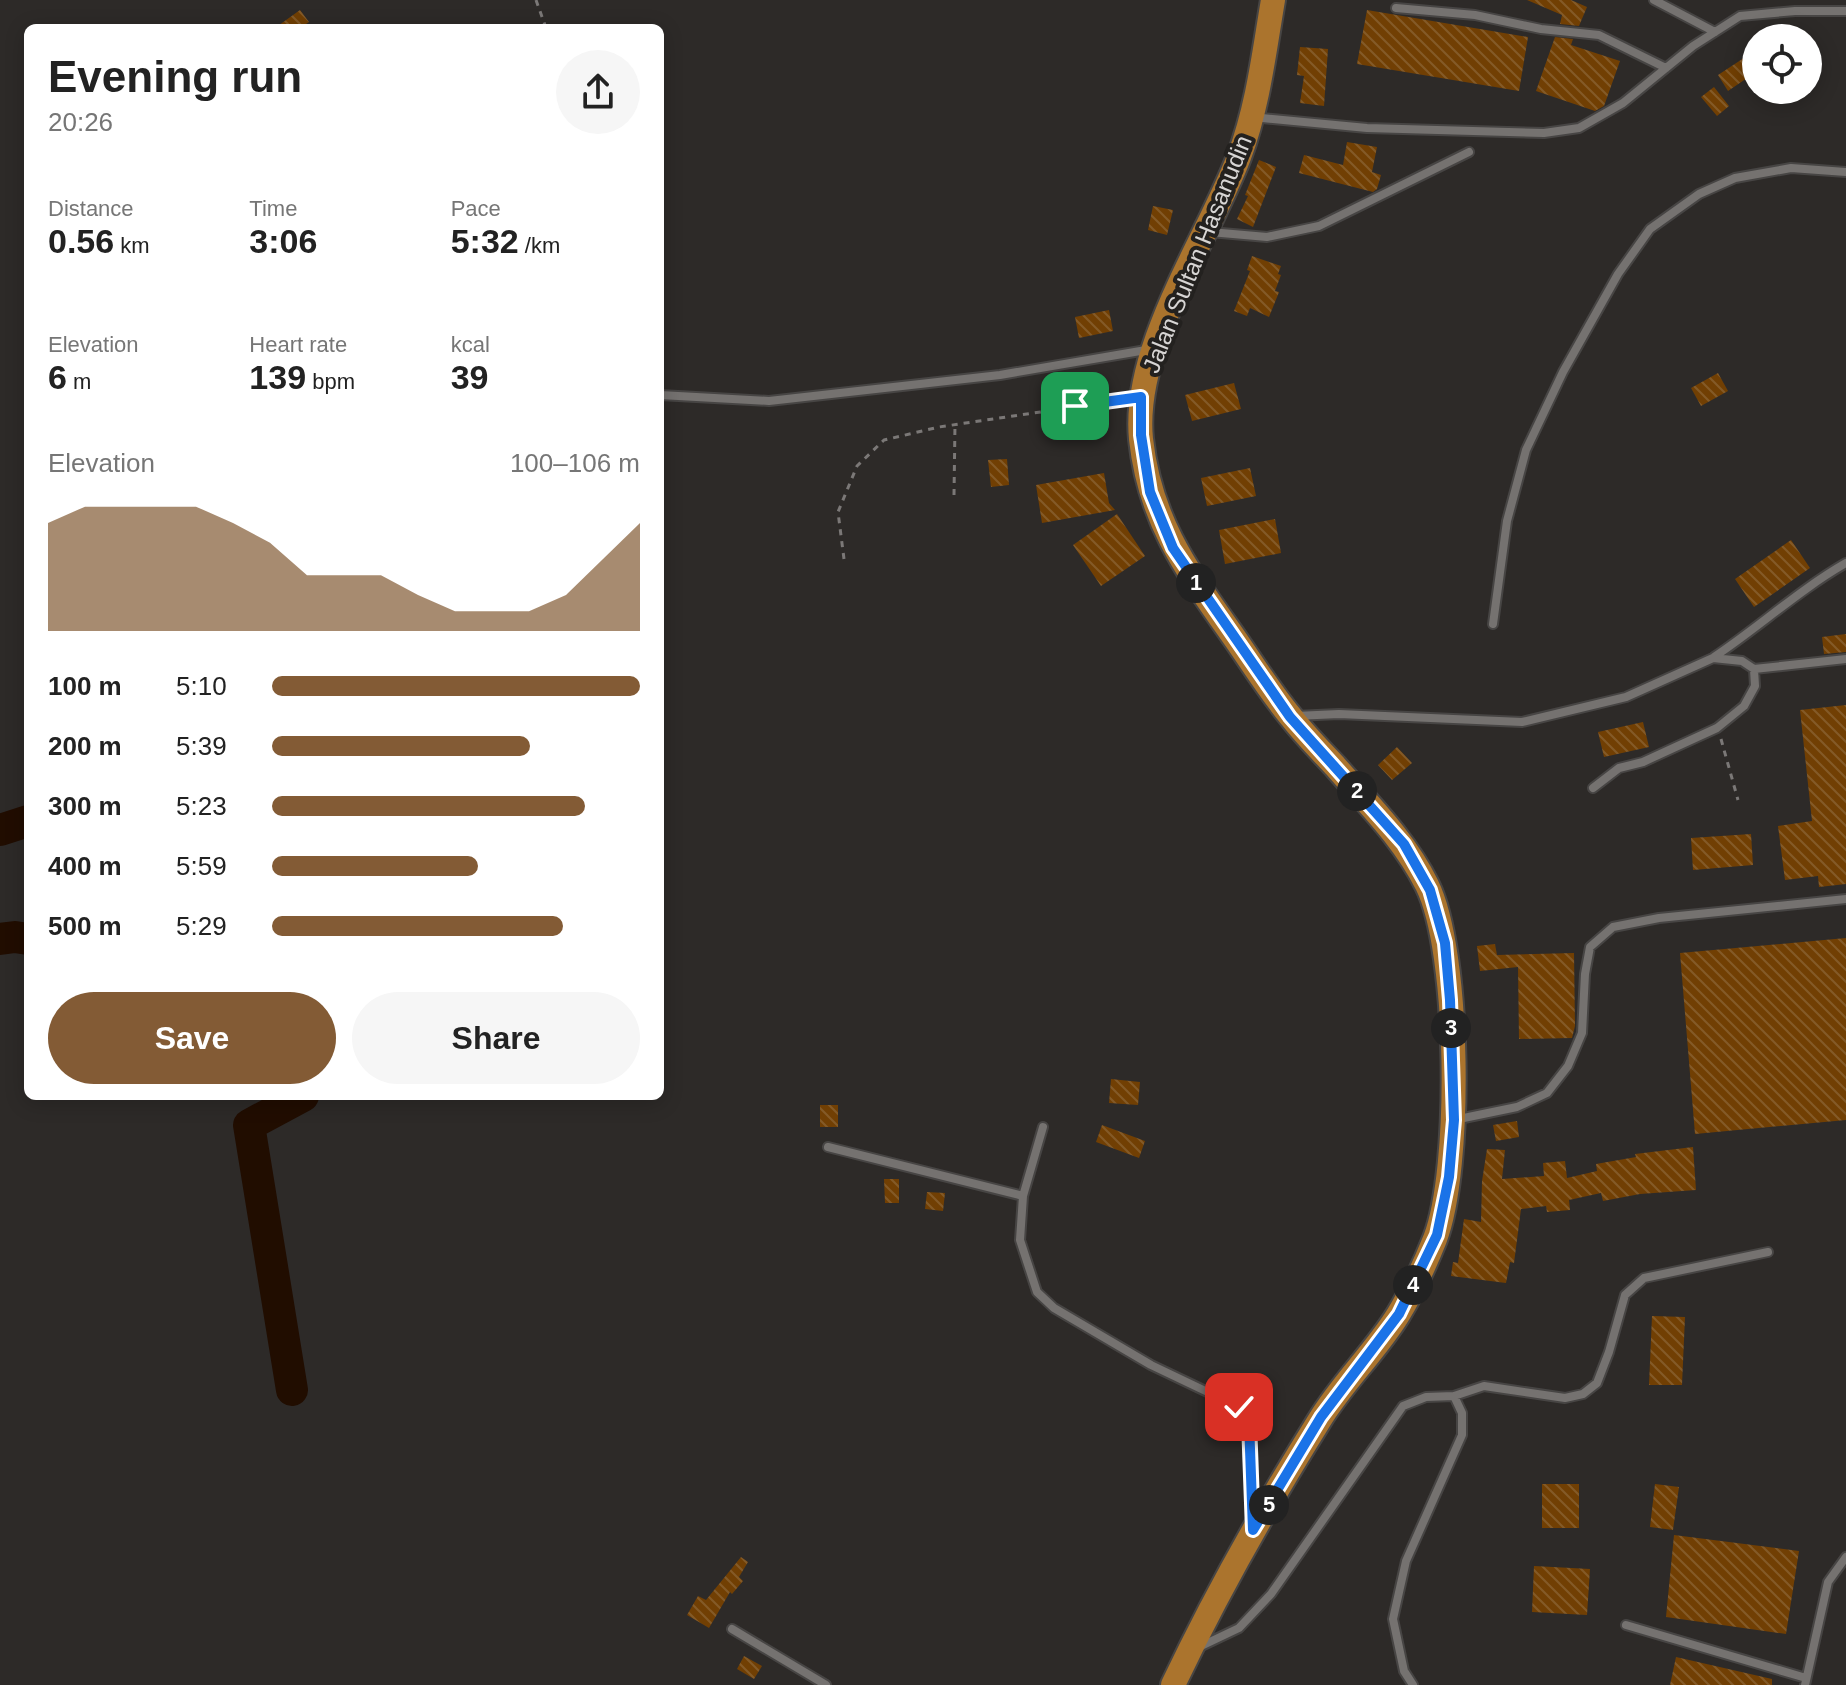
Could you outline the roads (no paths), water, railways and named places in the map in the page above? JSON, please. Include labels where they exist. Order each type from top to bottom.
[{"type":"main road","name":"Jalan Sultan Hasanudin","points":[[1173,1685],[1253,1530],[1321,1417],[1399,1314],[1437,1235],[1449,1177],[1454,1120],[1445,943],[1430,890],[1404,844],[1290,717],[1173,548],[1150,492],[1141,435],[1141,397],[1153,349],[1239,157],[1252,117],[1273,0]]},
{"type":"lane","points":[[1654,0],[1715,32]]},
{"type":"lane","points":[[1396,8],[1475,15],[1541,29],[1599,35],[1666,68]]},
{"type":"lane","points":[[1252,117],[1367,128],[1544,133],[1579,128],[1602,117],[1740,16],[1795,11],[1846,11]]},
{"type":"lane","points":[[1205,231],[1267,237],[1319,226],[1469,152]]},
{"type":"lane","points":[[1493,624],[1507,521],[1526,450],[1570,360],[1618,274],[1650,229],[1699,194],[1735,178],[1791,168],[1846,172]]},
{"type":"lane","points":[[664,395],[769,401],[1000,375],[1153,349]]},
{"type":"lane","points":[[1290,717],[1339,714],[1522,722],[1626,697],[1713,658],[1808,585],[1846,563]]},
{"type":"lane","points":[[1713,658],[1742,661],[1754,669],[1846,659]]},
{"type":"lane","points":[[1593,788],[1619,768],[1643,762],[1717,728],[1744,706],[1755,686],[1754,669]]},
{"type":"lane","points":[[1454,1120],[1517,1107],[1547,1093],[1568,1066],[1582,1033],[1585,974],[1590,947],[1613,927],[1659,918],[1846,899]]},
{"type":"lane","points":[[1043,1127],[1023,1196],[1020,1240],[1037,1292],[1054,1308],[1151,1365],[1239,1407],[1249,1422],[1253,1530]]},
{"type":"lane","points":[[828,1147],[1023,1196]]},
{"type":"lane","points":[[1189,1651],[1239,1628],[1271,1594],[1403,1406],[1426,1397],[1454,1396],[1484,1386],[1565,1398],[1583,1394],[1597,1383],[1625,1295],[1644,1278],[1768,1252]]},
{"type":"lane","points":[[1413,1685],[1404,1671],[1393,1619],[1406,1561],[1462,1435],[1462,1413],[1454,1396]]},
{"type":"lane","points":[[1626,1625],[1806,1681],[1828,1582],[1846,1557]]},
{"type":"lane","points":[[732,1629],[826,1685]]},
{"type":"waterway","points":[[0,830],[24,822]]},
{"type":"waterway","points":[[0,939],[24,938]]},
{"type":"waterway","points":[[292,1390],[249,1125],[296,1100]]}]
